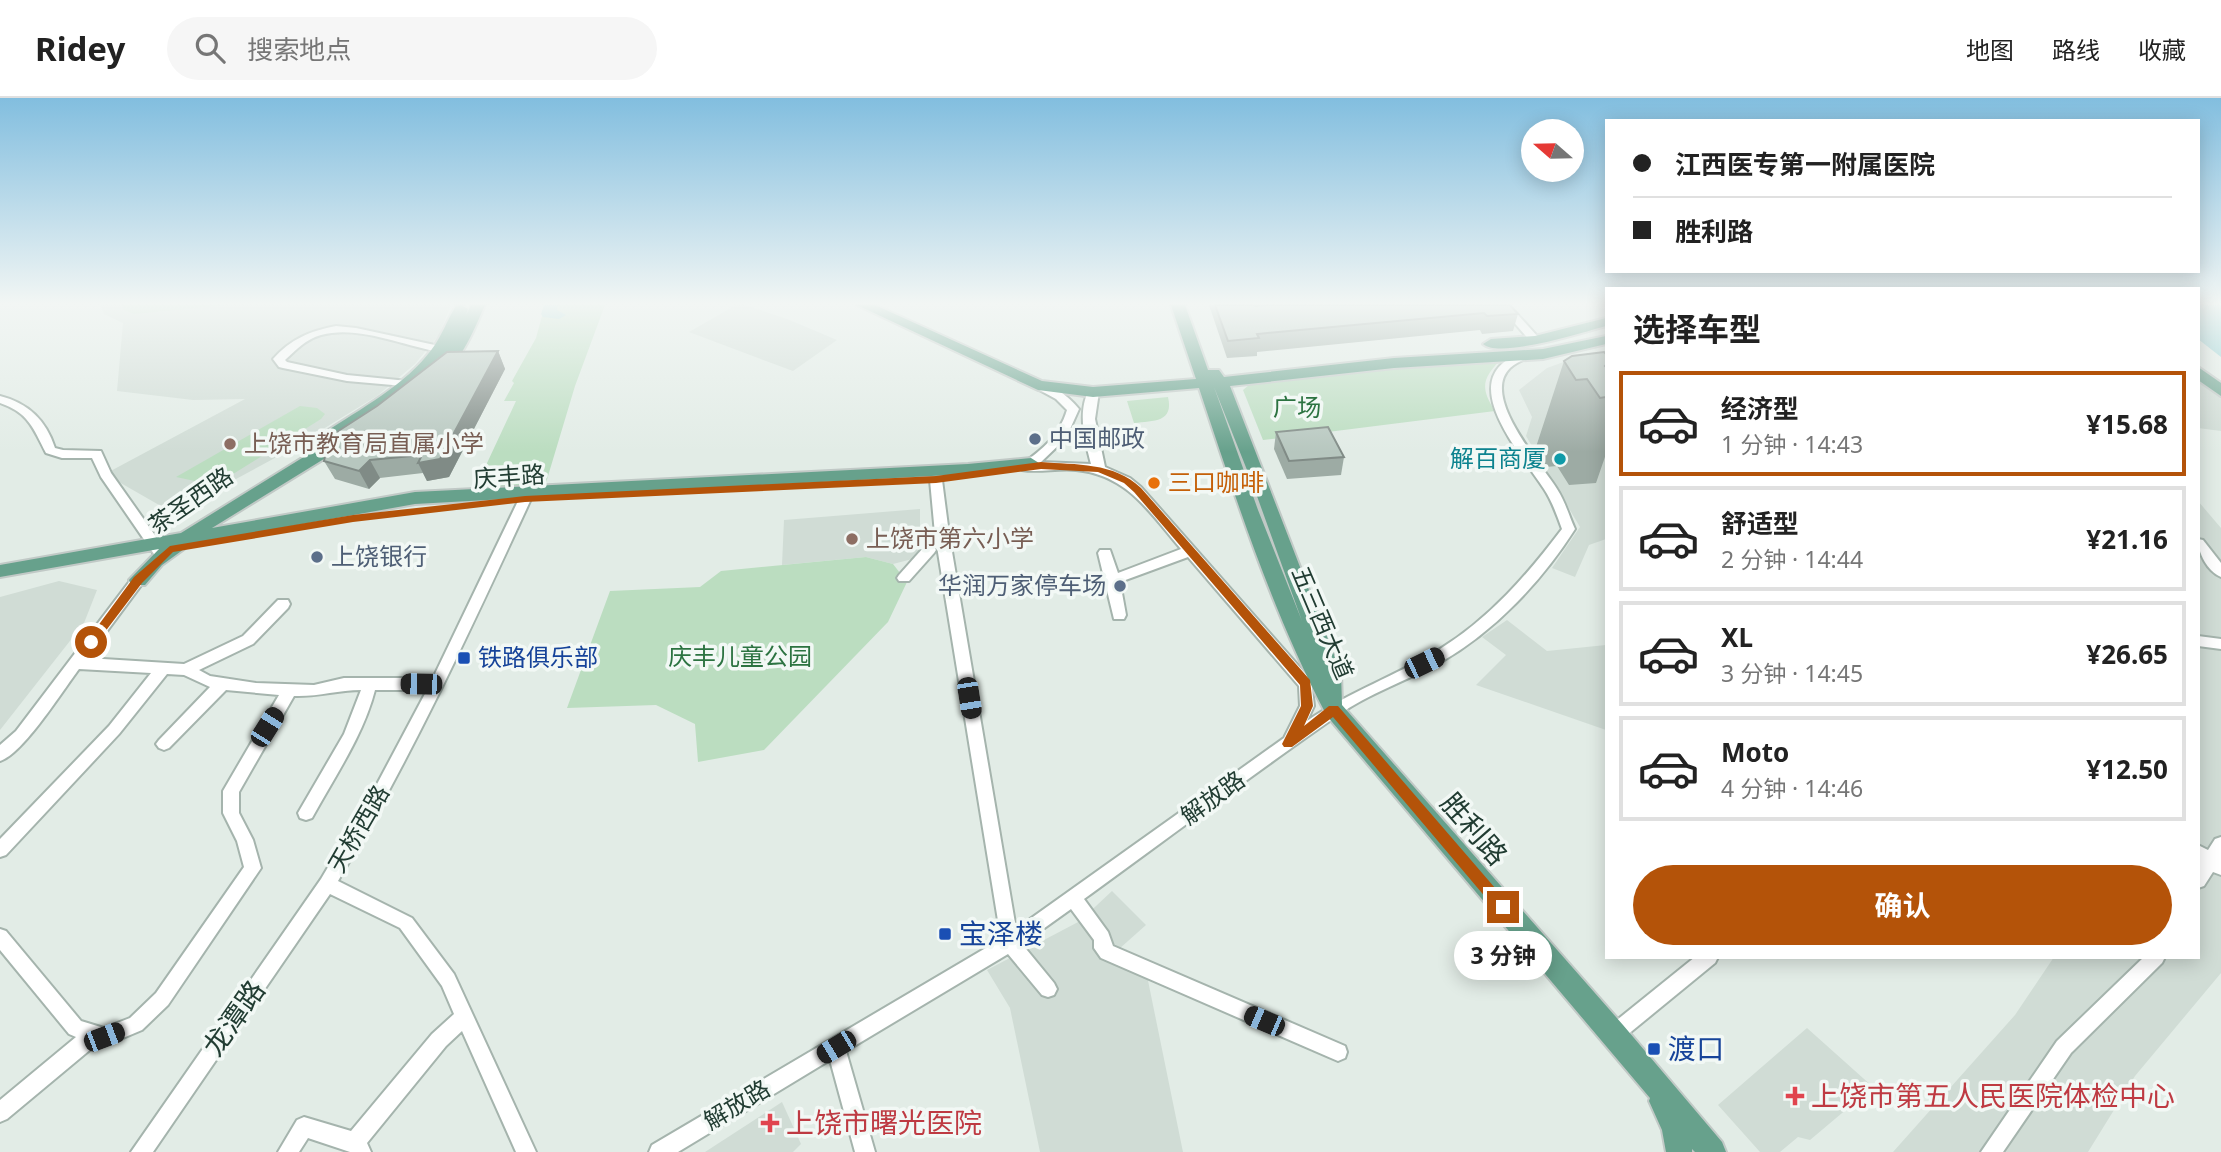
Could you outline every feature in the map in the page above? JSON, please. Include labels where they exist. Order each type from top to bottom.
[{"type":"main road","name":"茶圣西路","points":[[138,580],[168,544],[364,414],[429,364],[436,354]]},
{"type":"main road","name":"茶圣西路","points":[[168,544],[379,418],[454,354]]},
{"type":"main road","points":[[971,354],[1038,385],[1093,392],[1389,354]]},
{"type":"main road","points":[[996,354],[1057,380],[1096,382],[1209,377],[1531,354]]},
{"type":"main road","name":"五三西大道","points":[[1199,354],[1262,485],[1331,673],[1334,710]]},
{"type":"main road","name":"五三西大道","points":[[1205,354],[1209,377]]},
{"type":"main road","points":[[2200,364],[2221,380]]},
{"type":"main road","points":[[2200,374],[2221,391]]},
{"type":"main road","points":[[0,571],[168,544],[277,521],[415,498],[1028,465]]},
{"type":"main road","name":"庆丰路","points":[[0,579],[168,544],[353,518],[525,499],[936,480],[1028,465]]},
{"type":"main road","points":[[263,489],[258,507],[260,512],[277,521]]},
{"type":"main road","name":"胜利路","points":[[1334,710],[1652,1081]]},
{"type":"main road","points":[[1652,1081],[1712,1149]]},
{"type":"main road","points":[[1652,1081],[1675,1129],[1679,1151],[1692,1143],[1712,1149]]},
{"type":"street","points":[[284,354],[279,359],[283,365],[347,378],[404,383]]},
{"type":"street","name":"解放路","points":[[659,1152],[1010,943],[1334,710],[1352,698],[1448,651],[1506,603],[1541,567],[1569,529],[1553,494],[1509,428],[1499,402],[1498,380],[1501,371],[1508,363],[1525,355]]},
{"type":"street","points":[[1028,465],[1048,452],[1061,439],[1073,409],[1060,397],[1038,385]]},
{"type":"street","points":[[1093,392],[1088,399],[1092,444],[1099,469]]},
{"type":"street","points":[[0,399],[22,407],[33,417],[50,450],[62,454],[97,454],[105,474],[168,544]]},
{"type":"street","points":[[1028,465],[1066,465],[1099,469],[1127,480],[1306,684],[1307,706],[1288,744]]},
{"type":"street","points":[[936,480],[942,534],[1010,943],[1048,989]]},
{"type":"street","name":"天桥西路","points":[[525,499],[364,826],[327,884],[406,923],[448,981],[526,1152]]},
{"type":"street","points":[[2200,546],[2221,572]]},
{"type":"street","points":[[904,578],[929,550]]},
{"type":"street","points":[[1113,580],[1190,551]]},
{"type":"street","points":[[1105,553],[1119,615]]},
{"type":"street","name":"茶圣西路","points":[[0,755],[21,735],[138,580]]},
{"type":"street","points":[[186,670],[248,640],[283,604]]},
{"type":"street","points":[[2200,641],[2221,644]]},
{"type":"street","points":[[76,663],[186,670],[207,681],[222,684],[290,690],[314,691],[344,684],[436,684]]},
{"type":"street","points":[[0,850],[114,730],[164,668]]},
{"type":"street","points":[[306,813],[347,740],[366,701],[370,683]]},
{"type":"street","points":[[164,744],[222,684]]},
{"type":"street","points":[[0,937],[75,1028],[104,1037],[136,1024],[162,999],[253,867],[245,840],[231,813],[231,791],[290,690]]},
{"type":"street","points":[[2200,877],[2221,844]]},
{"type":"street","name":"龙潭路","points":[[141,1152],[327,884]]},
{"type":"street","points":[[1073,898],[1102,938],[1102,948],[1107,952],[1338,1052]]},
{"type":"street","points":[[1614,1034],[1707,959]]},
{"type":"street","points":[[1991,1152],[2064,1047],[2154,959]]},
{"type":"street","points":[[288,1152],[304,1127],[358,1147],[439,1040],[465,1017]]},
{"type":"street","points":[[0,1112],[94,1034]]},
{"type":"street","points":[[836,1047],[865,1152]]},
{"type":"shaded area","points":[[120,354],[423,354],[377,396],[284,453],[173,513],[105,474],[245,399],[193,400],[117,391]]},
{"type":"shaded area","points":[[748,354],[817,354],[793,371]]},
{"type":"shaded area","points":[[1580,356],[1605,375],[1605,539],[1589,545],[1575,577],[1552,568],[1580,527],[1526,436],[1532,417],[1519,390],[1547,368]]},
{"type":"shaded area","points":[[2200,379],[2221,397],[2221,431],[2200,428]]},
{"type":"shaded area","points":[[2200,503],[2221,528],[2221,973],[2135,1076],[2088,1152],[1893,1152],[2015,1015],[2053,959],[2200,959]]},
{"type":"shaded area","name":"上饶市第六小学","points":[[920,509],[920,557],[893,564],[866,557],[782,565],[784,520]]},
{"type":"shaded area","points":[[59,581],[97,590],[84,623],[0,730],[0,597]]},
{"type":"shaded area","points":[[1507,620],[1547,651],[1605,645],[1605,730],[1476,685],[1506,655],[1482,637]]},
{"type":"shaded area","points":[[1112,891],[1146,925],[1119,949],[1144,961],[1183,1152],[1040,1152],[1010,1008],[987,970],[1080,921]]},
{"type":"shaded area","name":"上饶市第五人民医院体检中心","points":[[1807,1028],[1873,1087],[1810,1140],[1798,1137],[1780,1152],[1760,1152],[1718,1105]]},
{"type":"shaded area","name":"上饶市曙光医院","points":[[782,1102],[801,1144],[793,1152],[705,1152]]},
{"type":"green space","points":[[527,354],[587,354],[545,486],[474,491],[516,401],[504,401],[514,383],[512,381]]},
{"type":"green space","name":"广场","points":[[1503,357],[1487,377],[1485,388],[1495,411],[1263,440],[1243,390],[1249,385]]},
{"type":"green space","points":[[1168,397],[1169,405],[1165,416],[1134,423],[1127,401]]},
{"type":"green space","points":[[300,406],[317,408],[325,414],[225,479],[209,484],[176,477]]},
{"type":"green space","name":"庆丰儿童公园","points":[[866,557],[893,564],[907,582],[888,622],[764,750],[698,762],[695,724],[656,705],[567,708],[610,591],[700,587],[721,571]]},
{"type":"building","points":[[444,354],[496,354],[440,459],[418,463],[422,455],[370,460],[359,471],[324,461],[329,437],[377,406]]},
{"type":"building","points":[[1605,354],[1605,397],[1600,398],[1587,379],[1576,380],[1564,361],[1572,356]]},
{"type":"building","points":[[1328,427],[1344,457],[1289,461],[1276,432]]},
{"type":"place","name":"中国邮政","points":[[1035,439]]},
{"type":"place","name":"上饶市教育局直属小学","points":[[230,444]]},
{"type":"place","name":"解百商厦","points":[[1560,459]]},
{"type":"place","name":"三口咖啡","points":[[1154,483]]},
{"type":"place","name":"上饶市第六小学","points":[[852,539]]},
{"type":"place","name":"上饶银行","points":[[317,557]]},
{"type":"place","name":"华润万家停车场","points":[[1120,586]]},
{"type":"place","name":"铁路俱乐部","points":[[464,658]]},
{"type":"place","name":"宝泽楼","points":[[945,934]]},
{"type":"place","name":"渡口","points":[[1654,1049]]},
{"type":"place","name":"上饶市第五人民医院体检中心","points":[[1795,1096]]},
{"type":"place","name":"上饶市曙光医院","points":[[770,1123]]},
{"type":"route","points":[[91,642],[138,580],[170,549],[353,518],[525,499],[936,480],[1041,466],[1066,465],[1099,469],[1127,480],[1138,490],[1306,684],[1307,706],[1288,744],[1334,710],[1503,907]]}]
